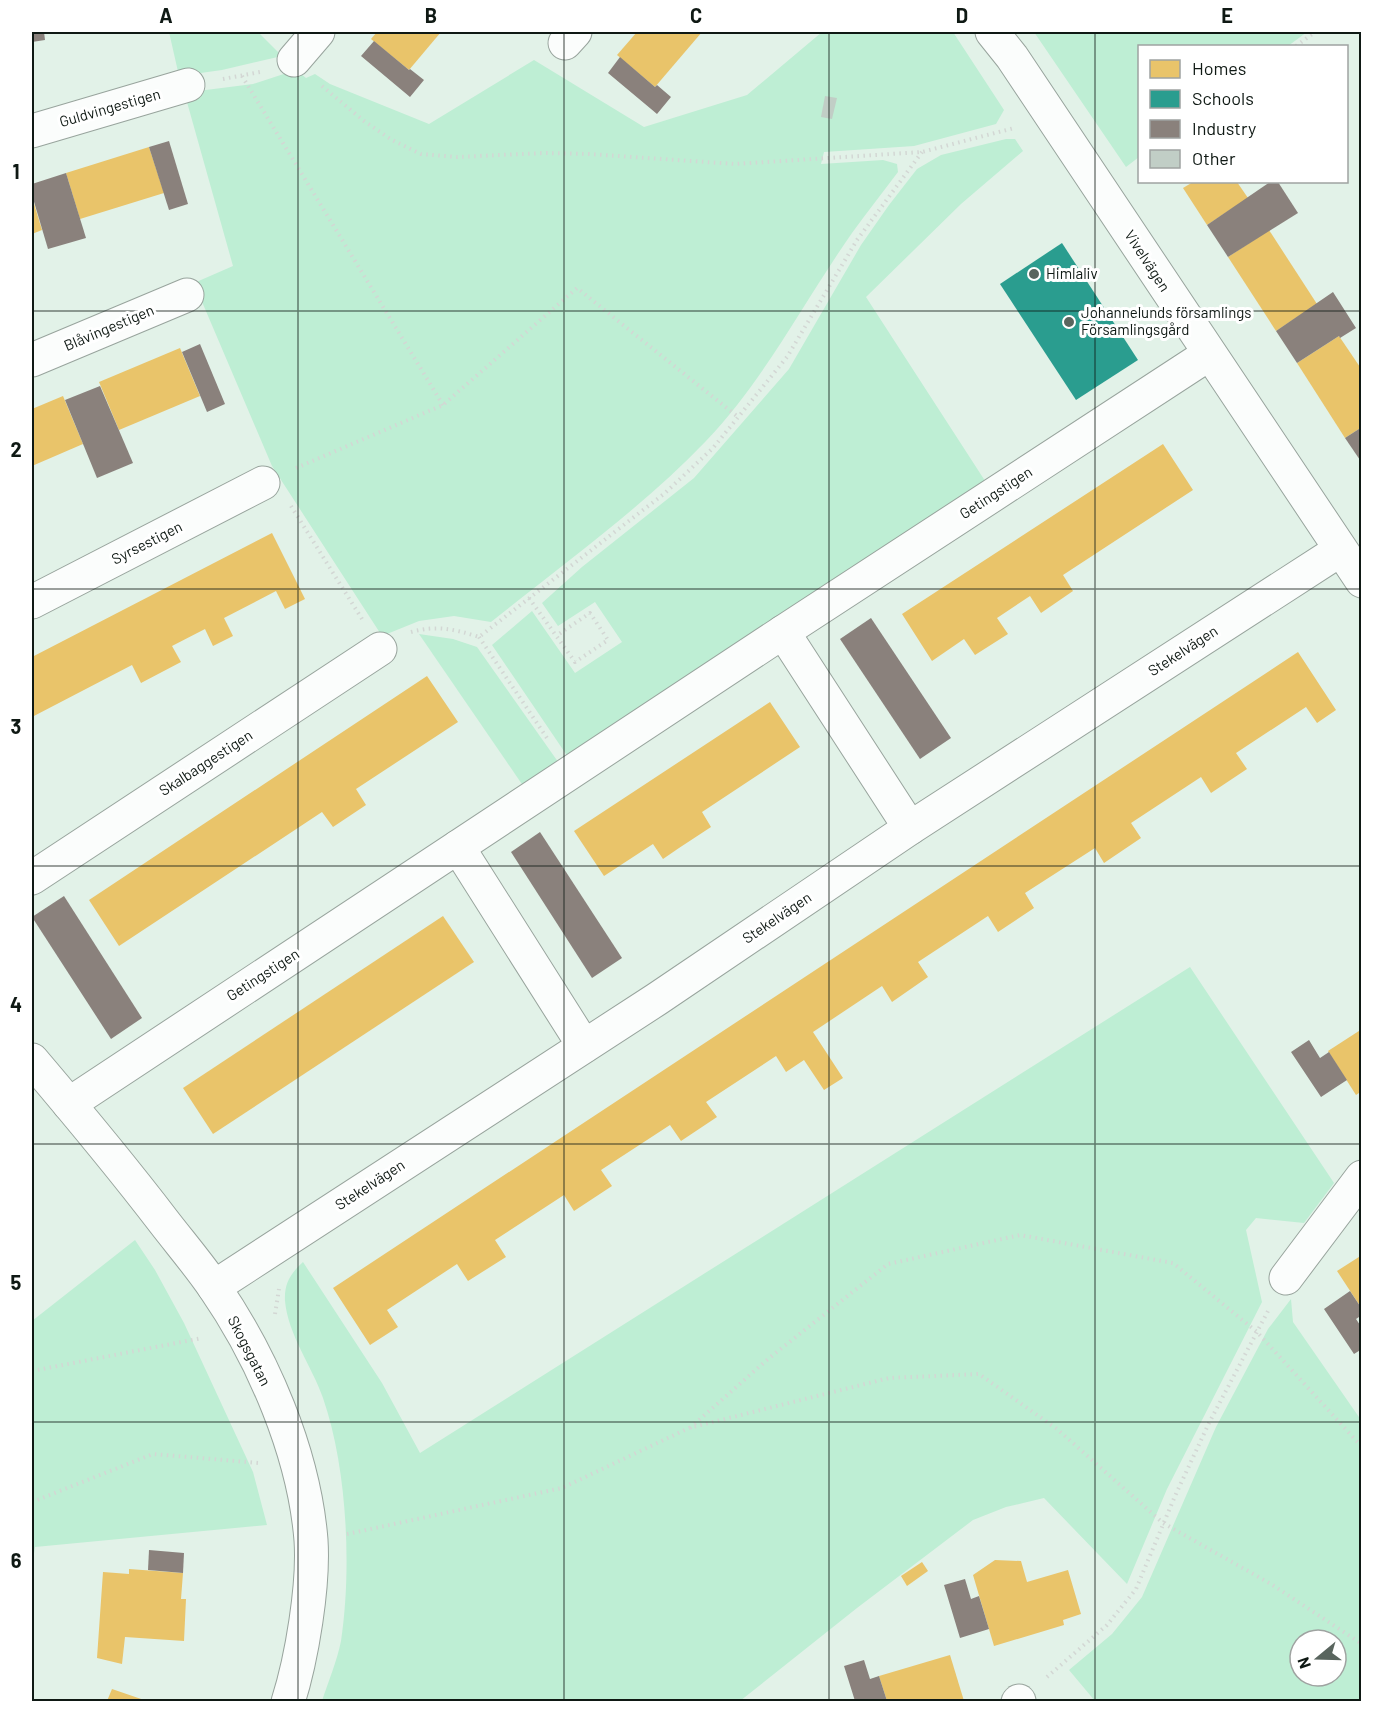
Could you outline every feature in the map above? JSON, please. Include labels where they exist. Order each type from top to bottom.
[{"type":"street","points":[[294,60],[318,32]]},
{"type":"street","name":"Vivelvägen","points":[[992,32],[1012,57],[1362,580]]},
{"type":"street","name":"Guldvingestigen","points":[[32,131],[188,85]]},
{"type":"street","name":"Blåvingestigen","points":[[32,360],[187,295]]},
{"type":"street","name":"Getingstigen","points":[[69,1104],[570,772],[1209,354]]},
{"type":"street","name":"Syrsestigen","points":[[32,602],[263,483]]},
{"type":"street","name":"Stekelvägen","points":[[214,1287],[657,999],[910,828],[1340,550]]},
{"type":"street","points":[[783,632],[910,828]]},
{"type":"street","name":"Skalbaggestigen","points":[[32,878],[380,649]]},
{"type":"street","points":[[458,847],[584,1046]]},
{"type":"street","name":"Skogsgatan","points":[[32,1060],[126,1172],[214,1287],[244,1336],[275,1402],[292,1448],[304,1491],[311,1541],[310,1582],[302,1642],[288,1701]]},
{"type":"street","points":[[1286,1278],[1362,1177]]},
{"type":"path","points":[[1297,45],[1315,32]]},
{"type":"path","points":[[188,85],[242,76],[294,60],[364,121],[392,140],[421,154],[457,157],[544,153],[589,154],[735,164],[922,152],[1053,119]]},
{"type":"path","points":[[242,76],[443,405]]},
{"type":"path","points":[[480,637],[665,493],[713,448],[787,357],[857,240],[922,152]]},
{"type":"path","points":[[263,483],[443,405],[577,288],[738,417]]},
{"type":"path","points":[[263,483],[270,481],[277,484],[380,649],[405,634],[429,627],[457,630],[480,637],[570,772]]},
{"type":"path","points":[[530,598],[556,636],[575,662],[608,640],[590,613],[556,636]]},
{"type":"path","points":[[689,1428],[768,1359],[888,1264],[1020,1235],[1173,1263],[1257,1332],[1362,1447]]},
{"type":"path","points":[[1018,1701],[1107,1626],[1136,1589],[1163,1523],[1209,1423],[1286,1278]]},
{"type":"path","points":[[32,1371],[206,1337]]},
{"type":"path","points":[[311,1541],[562,1488],[689,1428],[889,1378],[979,1374],[1057,1429],[1163,1523],[1271,1584],[1362,1644]]},
{"type":"path","points":[[32,1502],[153,1454],[262,1463]]},
{"type":"green space","points":[[169,32],[258,32],[282,56],[222,70],[179,76]]},
{"type":"green space","points":[[822,32],[953,32],[1004,110],[996,124],[914,146],[824,152],[821,164],[883,160],[897,164],[898,172],[834,259],[747,392],[706,441],[629,512],[491,622],[454,616],[419,621],[382,636],[272,466],[194,283],[233,266],[185,95],[198,91],[253,84],[296,70],[306,78],[315,74],[330,84],[429,124],[534,60],[644,127],[747,95]]},
{"type":"green space","points":[[1034,32],[1307,32],[1289,45],[1138,45],[1138,158],[1126,167]]},
{"type":"green space","points":[[1006,139],[1015,139],[1023,151],[961,204],[866,297],[989,487],[570,760],[492,645],[532,611],[575,673],[622,642],[595,602],[558,626],[542,603],[582,567],[694,478],[789,369],[861,245],[917,169],[941,155]]},
{"type":"green space","points":[[419,634],[453,639],[477,647],[561,766],[526,790]]},
{"type":"green space","points":[[1190,967],[1334,1183],[1304,1223],[1256,1218],[1246,1230],[1262,1302],[1167,1489],[1127,1584],[1044,1498],[1006,1507],[973,1520],[740,1701],[322,1701],[341,1641],[346,1582],[345,1518],[331,1425],[323,1398],[295,1338],[287,1314],[285,1295],[287,1284],[292,1274],[303,1262],[382,1383],[420,1453]]},
{"type":"green space","points":[[135,1240],[155,1270],[184,1323],[253,1472],[267,1525],[35,1547],[32,1566],[32,1321]]},
{"type":"green space","points":[[1291,1299],[1293,1322],[1361,1420],[1361,1701],[1095,1701],[1069,1670],[1112,1634],[1142,1597],[1216,1427],[1268,1329]]},
{"type":"building: Homes","points":[[377,32],[441,32],[409,70],[371,39]]},
{"type":"building: Homes","points":[[637,32],[702,32],[655,87],[617,55]]},
{"type":"building: Homes","points":[[149,147],[164,193],[80,219],[66,173]]},
{"type":"building: Homes","points":[[1191,183],[1238,183],[1248,198],[1207,225],[1183,188]]},
{"type":"building: Homes","points":[[32,197],[42,230],[32,234]]},
{"type":"building: Homes","points":[[1269,230],[1317,304],[1276,331],[1228,257]]},
{"type":"building: Homes","points":[[1339,336],[1362,370],[1362,427],[1345,438],[1297,363]]},
{"type":"building: Homes","points":[[180,348],[200,396],[119,430],[99,382]]},
{"type":"building: Homes","points":[[63,396],[83,444],[32,466],[32,409]]},
{"type":"building: Homes","points":[[1163,444],[1193,490],[1063,575],[1073,591],[1041,613],[1030,596],[997,618],[1008,634],[975,655],[964,639],[932,661],[902,614]]},
{"type":"building: Homes","points":[[272,533],[305,599],[285,609],[276,591],[224,618],[233,636],[213,646],[205,629],[172,646],[181,662],[141,683],[132,665],[32,717],[32,657]]},
{"type":"building: Homes","points":[[1298,652],[1336,710],[1317,723],[1306,707],[1236,753],[1247,769],[1211,793],[1201,777],[1131,823],[1141,838],[1104,863],[1095,848],[1025,893],[1034,908],[998,932],[988,916],[918,962],[928,977],[892,1002],[882,986],[813,1032],[843,1078],[824,1090],[804,1060],[786,1072],[776,1056],[706,1102],[717,1117],[681,1141],[670,1125],[601,1170],[612,1186],[574,1211],[564,1195],[495,1240],[506,1257],[468,1281],[457,1264],[387,1310],[398,1327],[370,1345],[333,1288]]},
{"type":"building: Homes","points":[[427,676],[458,722],[356,789],[366,805],[333,827],[322,812],[119,946],[89,900]]},
{"type":"building: Homes","points":[[770,702],[800,747],[702,812],[711,827],[663,859],[653,844],[604,876],[574,831]]},
{"type":"building: Homes","points":[[443,916],[474,962],[213,1134],[183,1088]]},
{"type":"building: Homes","points":[[1362,1029],[1362,1091],[1356,1095],[1328,1051]]},
{"type":"building: Homes","points":[[1362,1255],[1362,1309],[1337,1271]]},
{"type":"building: Homes","points":[[995,1560],[1021,1561],[1027,1582],[1068,1570],[1081,1614],[1063,1620],[1064,1625],[994,1646],[973,1575]]},
{"type":"building: Homes","points":[[922,1562],[928,1571],[907,1586],[901,1576]]},
{"type":"building: Homes","points":[[129,1569],[183,1573],[181,1599],[186,1599],[184,1641],[125,1637],[122,1664],[97,1658],[103,1572],[129,1574]]},
{"type":"building: Homes","points":[[950,1655],[964,1701],[887,1701],[879,1676]]},
{"type":"building: Homes","points":[[112,1689],[147,1701],[107,1701]]},
{"type":"building: Schools","name":"Johannelunds församlings Församlingsgård","points":[[1062,243],[1138,360],[1076,400],[1000,284]]},
{"type":"building: Industry","points":[[32,32],[44,32],[45,40],[32,42]]},
{"type":"building: Industry","points":[[374,41],[424,80],[410,97],[361,56]]},
{"type":"building: Industry","points":[[620,57],[655,87],[657,85],[671,97],[657,114],[608,73]]},
{"type":"building: Industry","points":[[169,141],[188,204],[169,210],[149,147]]},
{"type":"building: Industry","points":[[66,173],[86,238],[48,249],[32,195],[32,184]]},
{"type":"building: Industry","points":[[1269,183],[1279,183],[1298,213],[1228,257],[1207,225]]},
{"type":"building: Industry","points":[[1333,292],[1356,328],[1297,363],[1276,331]]},
{"type":"building: Industry","points":[[200,344],[225,404],[207,412],[182,352]]},
{"type":"building: Industry","points":[[100,386],[133,463],[97,478],[65,400]]},
{"type":"building: Industry","points":[[1362,427],[1362,463],[1345,438]]},
{"type":"building: Industry","points":[[871,618],[951,738],[920,759],[840,639]]},
{"type":"building: Industry","points":[[540,832],[622,958],[592,978],[511,852]]},
{"type":"building: Industry","points":[[64,896],[142,1018],[111,1039],[32,917]]},
{"type":"building: Industry","points":[[1309,1040],[1320,1058],[1329,1052],[1347,1080],[1321,1097],[1291,1052]]},
{"type":"building: Industry","points":[[1350,1291],[1362,1309],[1362,1315],[1356,1319],[1362,1328],[1362,1349],[1354,1354],[1324,1309]]},
{"type":"building: Industry","points":[[149,1550],[184,1553],[183,1573],[148,1570]]},
{"type":"building: Industry","points":[[965,1579],[971,1599],[979,1596],[989,1629],[960,1638],[944,1585]]},
{"type":"building: Industry","points":[[864,1660],[870,1679],[879,1676],[887,1701],[855,1701],[844,1666]]},
{"type":"building: Other","points":[[825,96],[837,98],[832,119],[821,117]]},
{"type":"place","name":"Himlaliv","points":[[1034,274]]},
{"type":"place","name":"Johannelunds församlings Församlingsgård","points":[[1069,322]]}]
